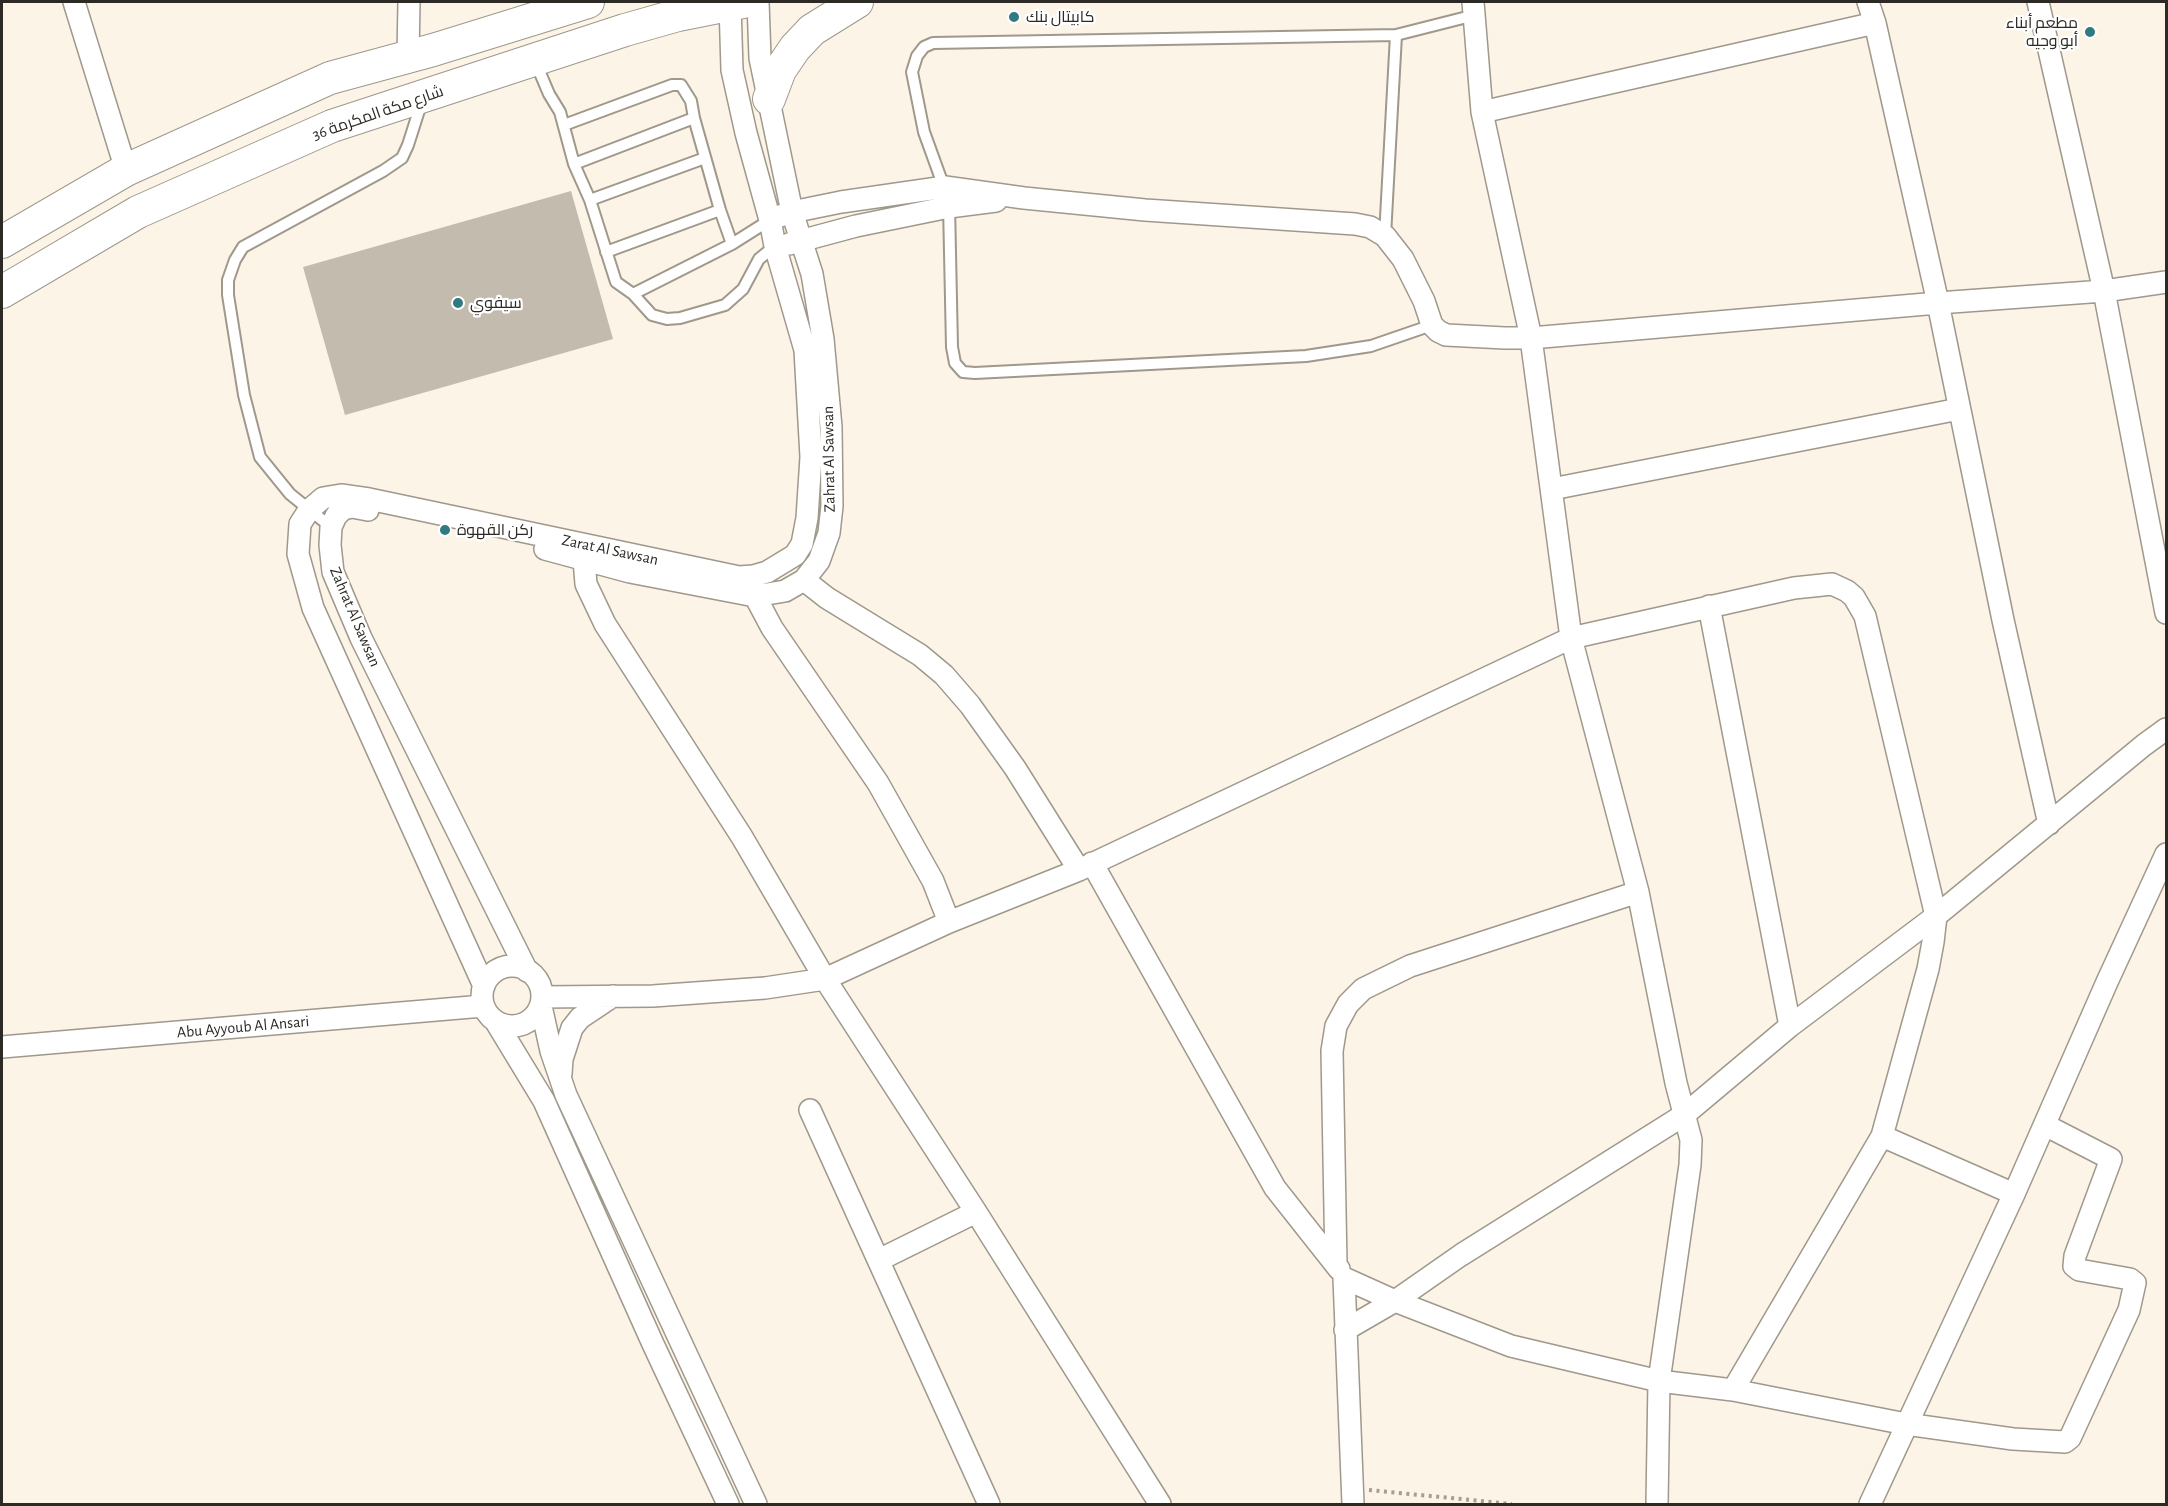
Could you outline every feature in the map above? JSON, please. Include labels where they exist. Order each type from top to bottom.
[{"type":"main road","points":[[2,242],[126,170],[330,78],[433,50],[588,2]]},
{"type":"main road","name":"شارع مكة المكرمة 36","points":[[2,292],[138,212],[332,126],[678,15],[744,2]]},
{"type":"main road","points":[[769,99],[780,70],[795,48],[812,30],[857,2]]},
{"type":"street","points":[[74,2],[126,170]]},
{"type":"street","points":[[408,56],[409,2]]},
{"type":"street","name":"Zahrat Al Sawsan","points":[[744,2],[760,58],[792,212],[812,274],[823,339],[831,427],[832,506],[829,533],[819,561],[804,580]]},
{"type":"street","name":"Zarat Al Sawsan","points":[[309,510],[323,498],[350,496],[586,552],[739,577],[767,572],[795,555],[802,544],[807,518],[811,457],[805,350],[775,246],[732,70],[744,2]]},
{"type":"street","points":[[1868,2],[1875,23],[1938,303],[2003,620],[2049,824]]},
{"type":"street","points":[[2038,2],[2160,546],[2166,613]]},
{"type":"street","points":[[1474,8],[1482,112],[1531,338],[1571,638],[1638,892],[1691,1140],[1690,1165],[1659,1381],[1657,1504]]},
{"type":"street","points":[[1482,112],[1875,23]]},
{"type":"street","points":[[770,220],[792,212],[841,202],[947,197],[1024,198],[1145,210],[1355,224],[1370,227],[1385,236],[1403,259],[1425,301],[1432,325],[1446,335],[1531,338],[2104,291],[2166,282]]},
{"type":"street","points":[[775,246],[801,242],[947,197]]},
{"type":"street","points":[[1552,489],[1959,409]]},
{"type":"street","points":[[332,527],[336,516],[343,509],[352,507],[586,552],[630,572],[755,596],[785,591],[804,580],[827,598],[920,655],[944,675],[970,705],[1085,867],[1275,1188],[1340,1271],[1395,1301],[1511,1346],[1659,1381],[1732,1390],[1906,1424],[2013,1439],[2065,1442],[2070,1438],[2129,1310],[2135,1283],[2130,1279],[2079,1270],[2074,1266],[2075,1256],[2111,1159],[2045,1125]]},
{"type":"street","points":[[309,510],[300,524],[298,554],[312,608],[488,1005],[544,1101],[728,1504]]},
{"type":"street","name":"Zahrat Al Sawsan","points":[[332,527],[330,545],[333,572],[361,638],[527,971]]},
{"type":"street","points":[[586,552],[586,584],[605,624],[742,837],[825,980],[976,1212],[1160,1504]]},
{"type":"street","points":[[542,1001],[754,989],[825,980],[950,922],[1085,867],[1571,638],[1794,588],[1832,584],[1854,597],[1865,616],[1936,916],[1928,969],[1882,1136],[1732,1390]]},
{"type":"street","points":[[755,596],[772,628],[878,783],[933,881],[950,922]]},
{"type":"street","points":[[1709,606],[1790,1026]]},
{"type":"street","points":[[1345,1330],[1395,1301],[1461,1255],[1684,1115],[1790,1026],[1936,916],[2166,729]]},
{"type":"street","points":[[1870,1504],[2014,1194],[2166,854]]},
{"type":"street","points":[[1352,1496],[1345,1330],[1340,1271],[1332,1051],[1336,1026],[1348,1004],[1363,989],[1410,966],[1638,892]]},
{"type":"street","points":[[542,1001],[535,1016],[517,1026],[506,1026],[488,1005],[489,977],[497,970],[517,967],[535,977],[540,986],[560,1081],[756,1504]]},
{"type":"street","points":[[560,1081],[562,1059],[572,1028],[580,1018],[613,996]]},
{"type":"street","name":"Abu Ayyoub Al Ansari","points":[[2,1047],[488,1005]]},
{"type":"street","points":[[2,1064],[33,1046]]},
{"type":"street","points":[[810,1110],[989,1504]]},
{"type":"street","points":[[1882,1136],[2014,1194]]},
{"type":"street","points":[[879,1260],[976,1212]]},
{"type":"lane","points":[[1432,325],[1371,346],[1306,356],[963,372],[955,363],[952,347],[947,197],[924,132],[912,72],[917,56],[924,47],[933,43],[1396,35],[1474,8]]},
{"type":"lane","points":[[1385,236],[1396,35]]},
{"type":"lane","points":[[535,61],[549,94],[560,112],[574,164],[590,200],[615,282],[633,294],[651,315],[667,319],[680,318],[725,305],[743,289],[759,259],[775,246]]},
{"type":"lane","points":[[564,125],[678,84],[684,87],[691,101],[720,210],[732,243]]},
{"type":"lane","points":[[332,527],[290,494],[260,457],[244,395],[228,295],[228,280],[235,260],[243,247],[383,171],[402,158],[423,97]]},
{"type":"lane","points":[[574,164],[694,118]]},
{"type":"lane","points":[[590,200],[705,158]]},
{"type":"lane","points":[[606,252],[720,210]]},
{"type":"lane","points":[[633,294],[732,243],[770,220]]},
{"type":"path","points":[[1352,1496],[1512,1504]]},
{"type":"building","name":"سيفوي","points":[[571,191],[613,339],[345,415],[303,267]]},
{"type":"place","name":"كابيتال بنك","points":[[1014,17]]},
{"type":"place","name":"مطعم أبناء أبو وجيه","points":[[2090,32]]},
{"type":"place","name":"سيفوي","points":[[458,303]]},
{"type":"place","name":"ركن القهوة","points":[[445,530]]}]
